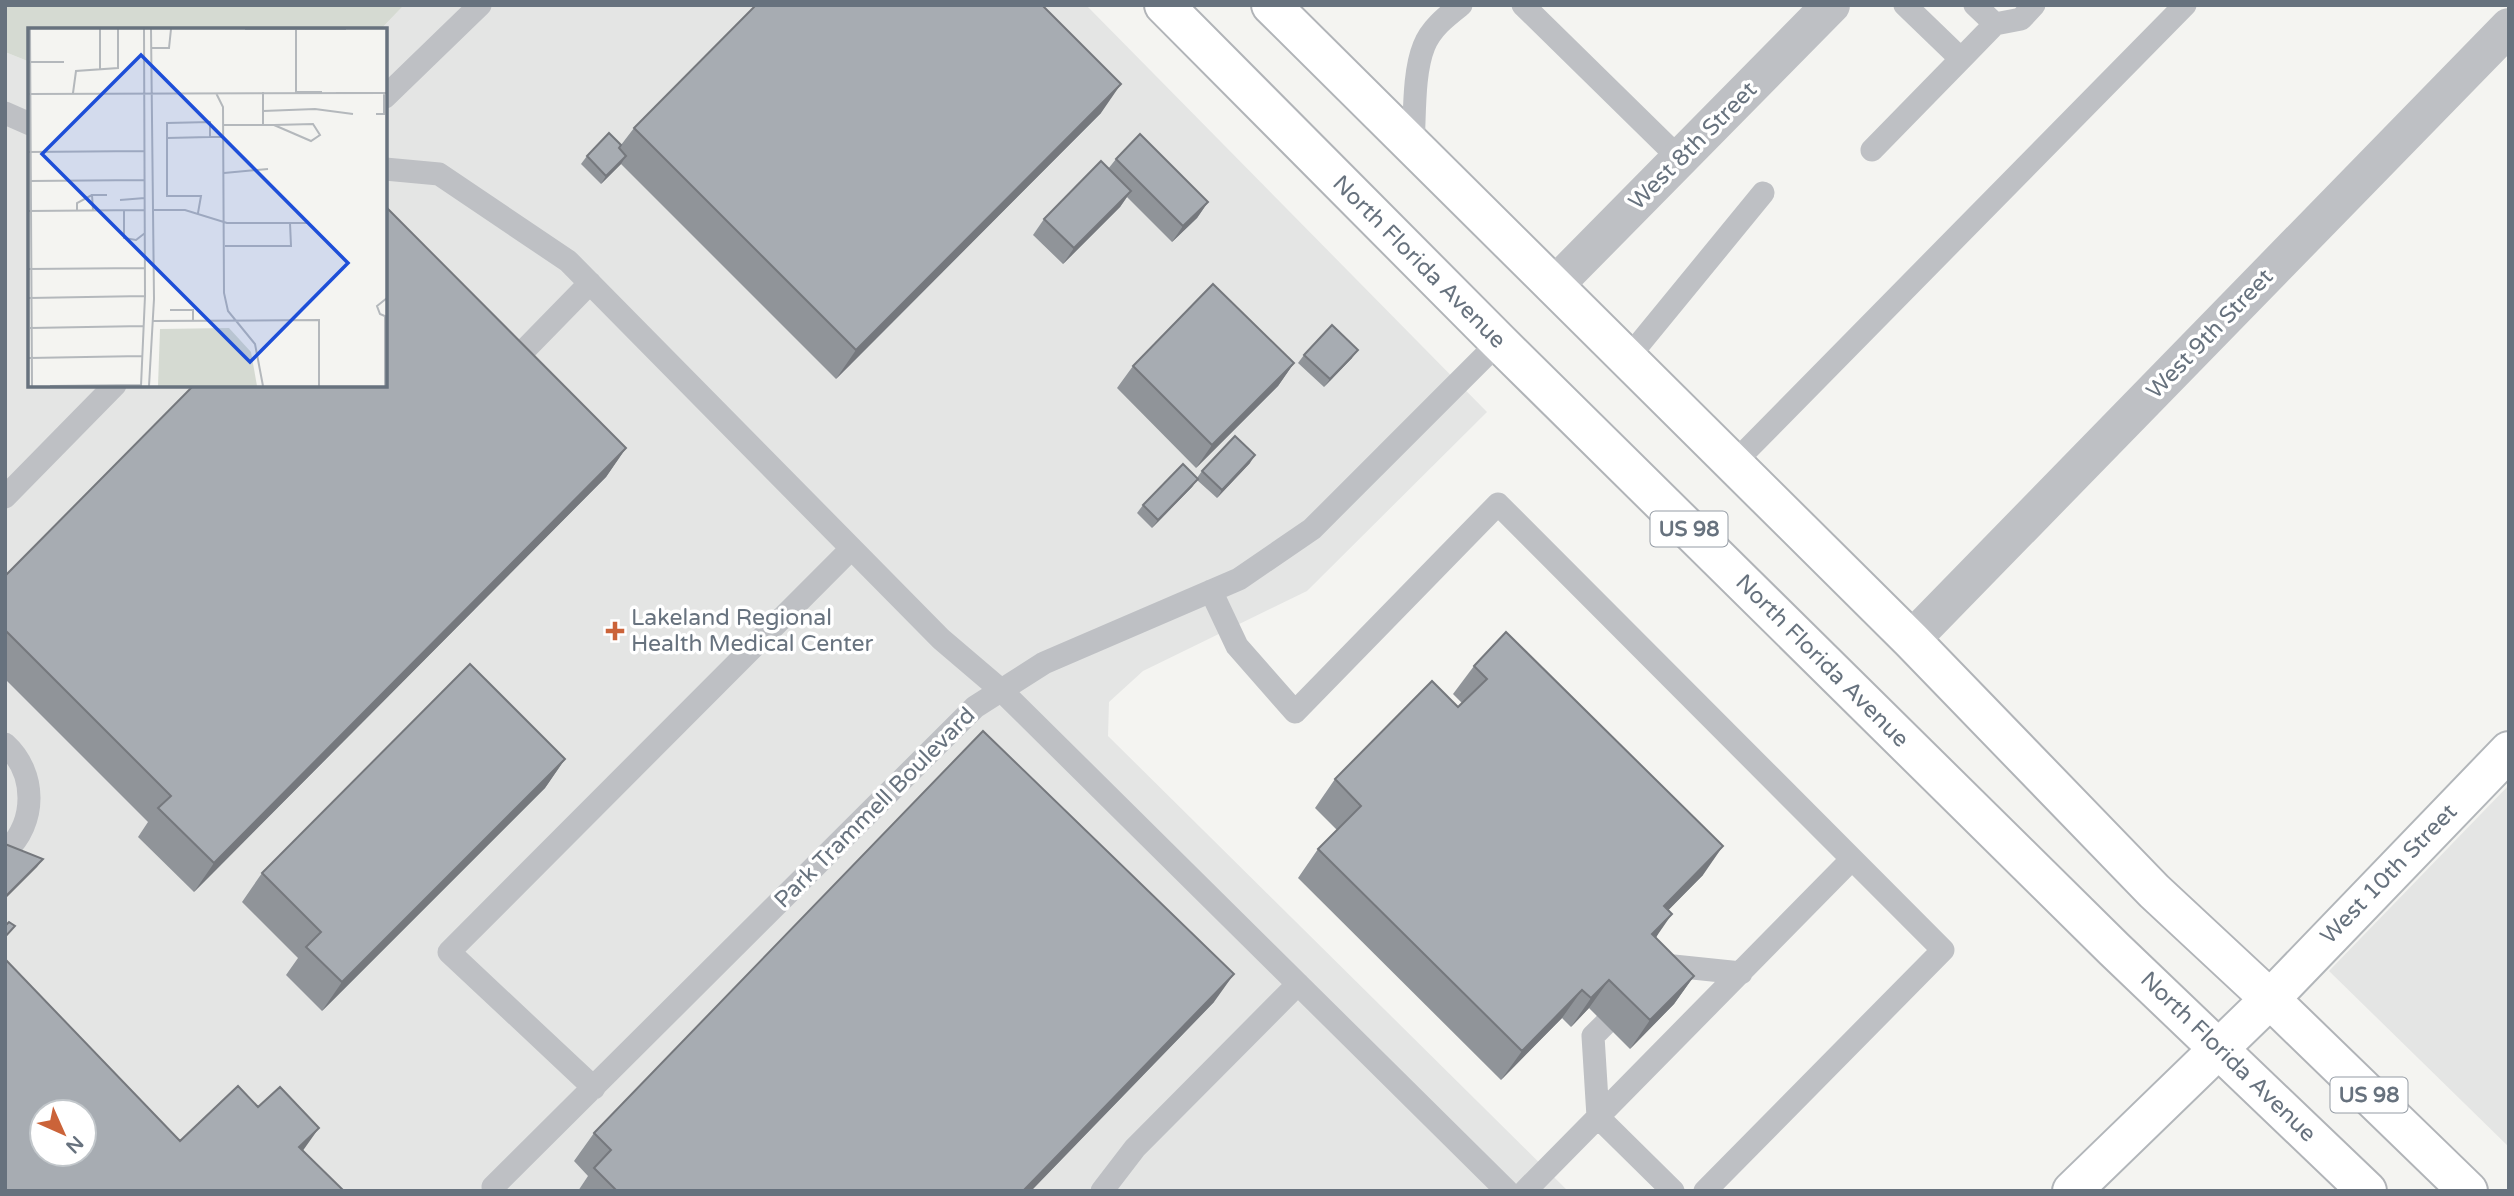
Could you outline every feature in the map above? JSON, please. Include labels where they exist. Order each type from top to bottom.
[{"type":"main road","name":"North Florida Avenue","points":[[1164,5],[1499,342],[2114,949],[2367,1191]]},
{"type":"main road","name":"US 98","points":[[1271,5],[1911,640],[2154,891],[2468,1191]]},
{"type":"main road","name":"West 10th Street","points":[[2072,1191],[2270,999],[2509,751]]},
{"type":"street","name":"West 8th Street","points":[[1554,286],[1831,5]]},
{"type":"street","name":"West 9th Street","points":[[1911,640],[2509,27]]},
{"type":"lane","points":[[387,95],[480,5]]},
{"type":"lane","points":[[1413,145],[1418,76],[1424,45],[1441,21],[1461,5]]},
{"type":"lane","points":[[1523,5],[1680,159]]},
{"type":"lane","points":[[1905,5],[1961,59]]},
{"type":"lane","points":[[1975,5],[1994,24]]},
{"type":"lane","points":[[1872,150],[1994,24],[2021,19],[2034,5]]},
{"type":"lane","points":[[1733,464],[2185,5]]},
{"type":"lane","points":[[5,113],[28,123]]},
{"type":"lane","points":[[387,169],[439,174],[568,261],[941,639],[1002,691],[1507,1191]]},
{"type":"lane","points":[[1628,359],[1763,194]]},
{"type":"lane","points":[[502,373],[590,283]]},
{"type":"lane","name":"Park Trammell Boulevard","points":[[494,1187],[975,707],[1044,663],[1239,579],[1312,529],[1499,342]]},
{"type":"lane","points":[[5,496],[114,387]]},
{"type":"lane","points":[[1211,591],[1237,646],[1295,712],[1498,504],[1943,950],[1705,1191]]},
{"type":"lane","points":[[594,1088],[449,952],[851,549]]},
{"type":"lane","points":[[5,744],[14,752],[26,773],[30,799],[26,823],[14,845],[5,852]]},
{"type":"lane","points":[[1525,1191],[1852,859]]},
{"type":"lane","points":[[1649,979],[1664,965],[1741,973]]},
{"type":"lane","points":[[1102,1191],[1135,1148],[1298,984]]},
{"type":"lane","points":[[1605,1024],[1593,1036],[1598,1117],[1673,1191]]},
{"type":"shaded area","points":[[5,5],[404,5],[382,28],[28,28],[28,61],[5,52]]},
{"type":"shaded area","name":"Lakeland Regional Health Medical Center","points":[[404,5],[1086,5],[1487,412],[1307,591],[1143,671],[1109,702],[1108,736],[1568,1191],[5,1191],[5,52],[28,61],[28,387],[387,387],[387,28],[382,28]]},
{"type":"shaded area","points":[[2509,785],[2509,1147],[2329,971]]},
{"type":"building","points":[[756,5],[1042,5],[1121,84],[856,350],[634,128]]},
{"type":"building","points":[[609,133],[621,145],[619,148],[626,156],[606,176],[587,156]]},
{"type":"building","points":[[1140,134],[1208,202],[1183,226],[1116,159]]},
{"type":"building","points":[[1101,161],[1131,191],[1074,248],[1044,219]]},
{"type":"building","points":[[387,208],[626,448],[214,863],[158,808],[171,796],[5,630],[5,576],[192,387],[387,387]]},
{"type":"building","points":[[1213,284],[1294,363],[1212,445],[1133,366]]},
{"type":"building","points":[[1332,325],[1358,350],[1330,379],[1304,355]]},
{"type":"building","points":[[1235,436],[1255,455],[1222,490],[1202,471]]},
{"type":"building","points":[[1183,464],[1198,479],[1158,520],[1143,505]]},
{"type":"building","points":[[1506,632],[1723,846],[1664,906],[1672,914],[1652,934],[1694,976],[1650,1020],[1609,980],[1591,998],[1582,990],[1522,1051],[1318,849],[1361,806],[1335,779],[1432,681],[1458,707],[1487,679],[1474,666]]},
{"type":"building","points":[[470,664],[565,759],[342,982],[306,947],[321,932],[262,873]]},
{"type":"building","points":[[983,731],[1234,974],[1023,1191],[617,1191],[594,1168],[611,1150],[594,1133]]},
{"type":"building","points":[[5,844],[43,859],[5,897]]},
{"type":"building","points":[[9,922],[15,926],[5,937],[5,926]]},
{"type":"building","points":[[5,959],[180,1141],[238,1086],[258,1107],[280,1087],[319,1128],[299,1147],[344,1191],[5,1191]]},
{"type":"place","name":"Lakeland Regional Health Medical Center","points":[[615,631]]}]
